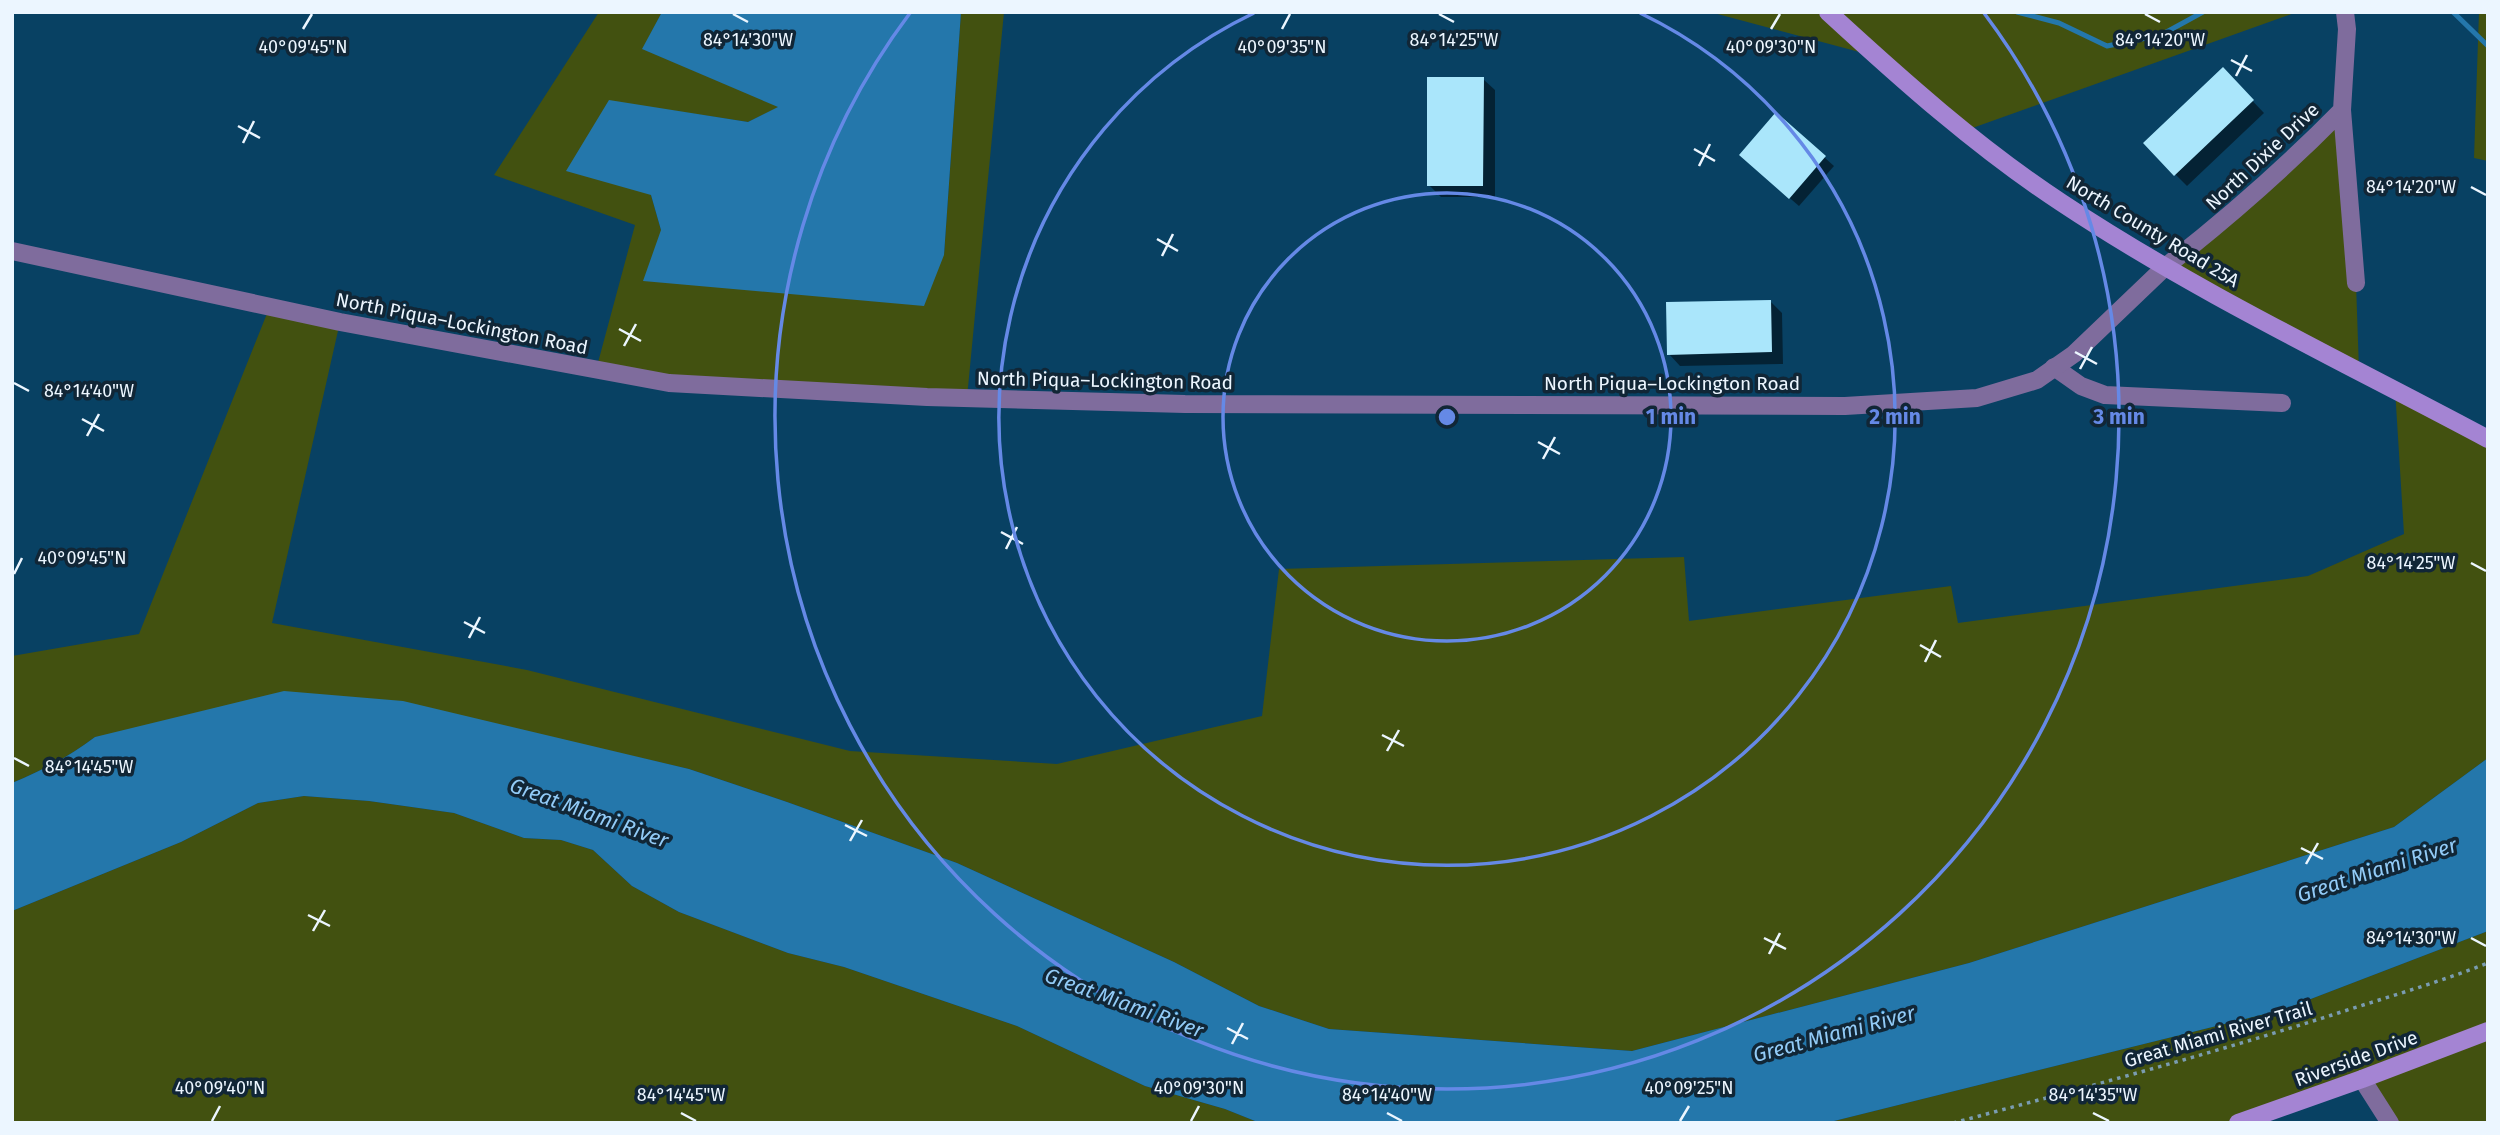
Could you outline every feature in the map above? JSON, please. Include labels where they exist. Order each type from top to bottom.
[{"type":"main road","name":"North County Road 25A","points":[[1828,12],[1964,131],[2060,202],[2165,267],[2488,439]]},
{"type":"main road","name":"Riverside Drive","points":[[2238,1123],[2488,1031]]},
{"type":"street","name":"North Dixie Drive","points":[[2165,267],[2231,216],[2290,163],[2342,110],[2347,29],[2345,12]]},
{"type":"street","points":[[2342,110],[2356,283]]},
{"type":"street","name":"North Piqua–Lockington Road","points":[[12,251],[340,321],[682,384],[927,397],[1185,404],[1857,405],[1978,398],[2037,380],[2074,354],[2165,267]]},
{"type":"street","points":[[2054,367],[2081,386],[2105,396],[2282,403]]},
{"type":"street","points":[[2362,1079],[2390,1123]]},
{"type":"path","name":"Great Miami River Trail","points":[[1953,1123],[2284,1030],[2488,963]]},
{"type":"green space","points":[[599,12],[662,12],[643,49],[779,107],[748,122],[609,101],[651,195],[661,230],[944,255],[961,12],[1004,12],[967,398],[596,370],[635,225],[494,175]]},
{"type":"green space","points":[[1710,12],[2297,12],[1964,131],[1878,57]]},
{"type":"green space","points":[[2479,12],[2488,12],[2488,161],[2474,158]]},
{"type":"green space","points":[[2342,110],[2356,283],[2359,370],[2165,267]]},
{"type":"green space","points":[[270,306],[340,322],[272,623],[527,670],[850,751],[1057,764],[1262,716],[1279,569],[1684,557],[1689,621],[1951,586],[1958,623],[2308,576],[2404,534],[2395,389],[2488,439],[2488,758],[2394,827],[1969,963],[1632,1051],[1329,1029],[1259,1006],[1174,962],[957,863],[689,769],[501,726],[95,737],[55,763],[12,783],[12,656],[139,634]]},
{"type":"green space","points":[[304,796],[369,801],[454,813],[524,838],[561,840],[593,850],[632,886],[679,912],[788,953],[844,967],[1017,1026],[1145,1086],[1225,1109],[1260,1123],[12,1123],[12,911],[181,842],[258,803]]},
{"type":"green space","points":[[2488,931],[2488,1123],[2390,1123],[2362,1080],[2238,1123],[1826,1123],[2285,1009]]},
{"type":"water","points":[[662,12],[961,12],[944,255],[924,306],[643,281],[661,230],[651,195],[566,171],[609,100],[748,122],[778,107],[642,49]]},
{"type":"water","name":"Great Miami River","points":[[284,691],[403,701],[689,769],[957,863],[1174,962],[1259,1006],[1329,1029],[1632,1051],[1969,963],[2394,827],[2488,758],[2488,931],[2285,1009],[1826,1123],[1260,1123],[1225,1109],[1145,1086],[1017,1026],[844,967],[788,953],[679,912],[632,886],[593,850],[561,840],[524,838],[454,813],[369,801],[304,796],[258,803],[181,842],[12,911],[12,783],[55,763],[95,737]]},
{"type":"building","points":[[2223,67],[2254,100],[2174,176],[2143,143]]},
{"type":"building","points":[[1427,77],[1484,77],[1483,186],[1427,186]]},
{"type":"building","points":[[1776,112],[1826,156],[1789,199],[1739,155]]},
{"type":"building","points":[[1771,300],[1772,352],[1667,355],[1666,302]]},
{"type":"waterway","points":[[2017,12],[2059,23],[2107,46],[2161,35],[2203,12]]},
{"type":"waterway","points":[[2453,12],[2488,46]]}]
